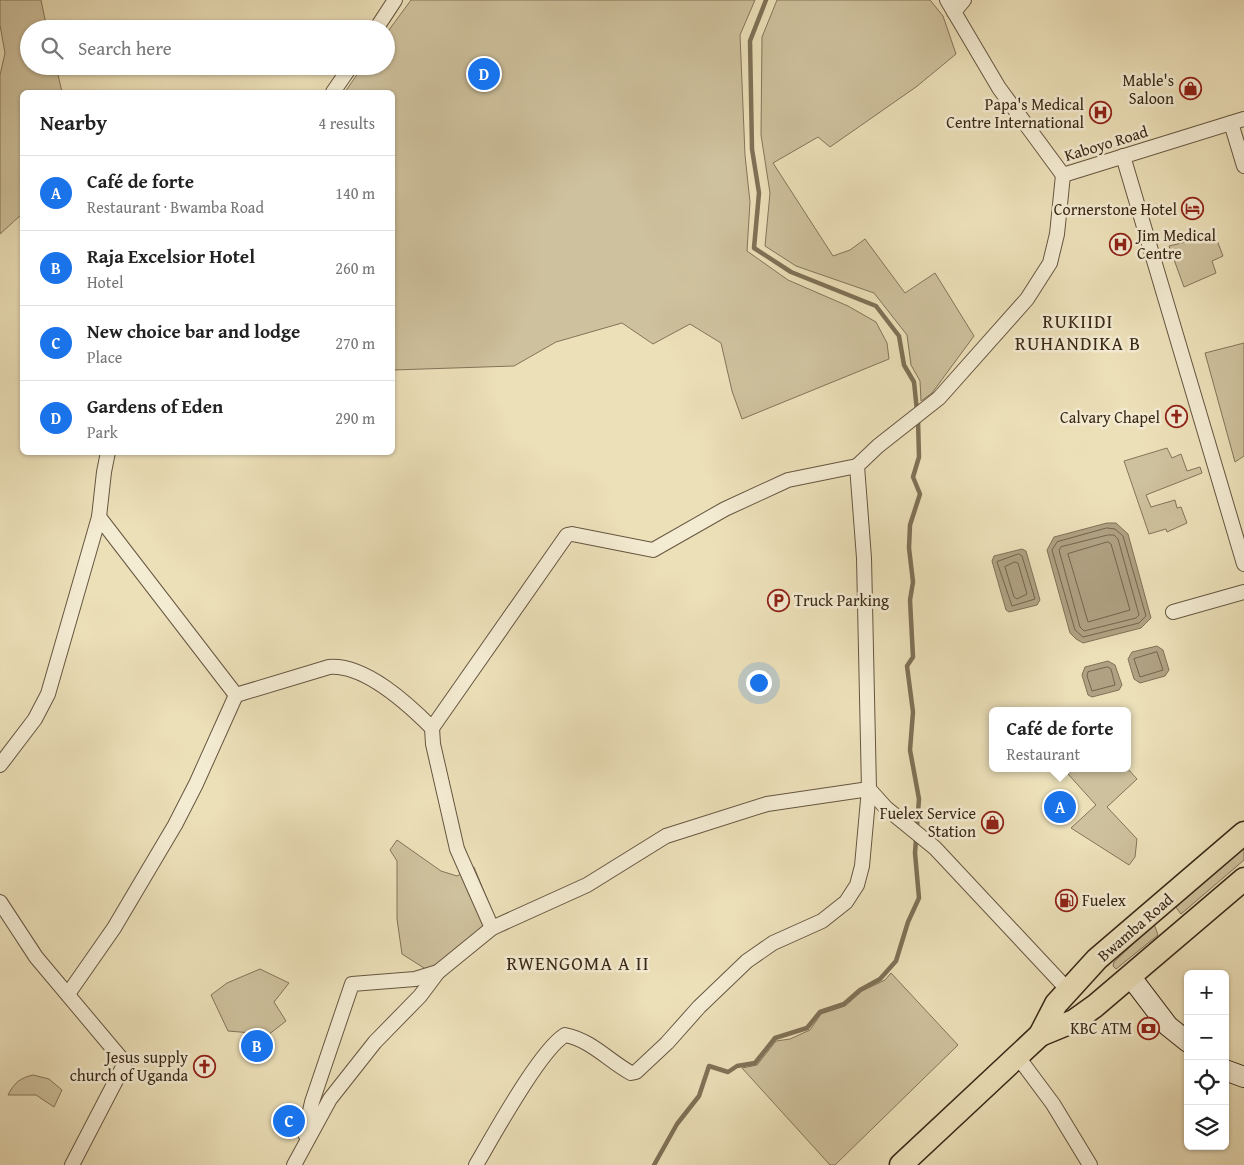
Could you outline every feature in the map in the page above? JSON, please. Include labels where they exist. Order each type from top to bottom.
[{"type":"main road","name":"Bwamba Road","points":[[901,1165],[1040,1035],[1056,1004],[1097,960],[1244,833]]},
{"type":"main road","name":"Bwamba Road","points":[[1040,1035],[1074,1021],[1244,879]]},
{"type":"street","points":[[382,20],[395,0]]},
{"type":"street","points":[[951,6],[964,0]]},
{"type":"street","name":"Kaboyo Road","points":[[951,6],[999,88],[1063,175],[1238,121]]},
{"type":"street","points":[[334,90],[345,75]]},
{"type":"street","points":[[1238,121],[1244,166]]},
{"type":"street","points":[[1123,156],[1244,564]]},
{"type":"street","points":[[492,928],[457,849],[433,744],[432,728],[567,535],[572,534],[652,550],[725,509],[788,480],[857,466],[939,398],[1027,299],[1050,263],[1057,234],[1063,175]]},
{"type":"street","points":[[0,765],[35,719],[48,694],[99,517],[107,455]]},
{"type":"street","points":[[476,1165],[518,1095],[555,1041],[565,1035],[574,1037],[602,1052],[622,1068],[631,1073],[636,1072],[747,961],[773,943],[822,921],[846,902],[857,885],[862,866],[868,789],[864,558],[857,466]]},
{"type":"street","points":[[99,517],[236,695]]},
{"type":"street","points":[[1173,612],[1244,592]]},
{"type":"street","points":[[68,994],[114,928],[176,825],[236,695],[329,667],[342,666],[358,672],[383,686],[417,712],[432,728]]},
{"type":"street","points":[[868,789],[906,826],[927,840],[1068,990]]},
{"type":"street","points":[[294,1165],[330,1099],[375,1042],[420,996],[438,972],[492,928],[587,885],[666,836],[767,804],[868,789]]},
{"type":"street","points":[[0,902],[36,957],[125,1063],[78,1162]]},
{"type":"street","points":[[302,1148],[312,1102],[352,984],[415,979],[438,972]]},
{"type":"street","points":[[1130,976],[1168,1026],[1184,1039]]},
{"type":"street","points":[[1018,1057],[1053,1104],[1090,1165]]},
{"type":"street","points":[[1229,1071],[1244,1077]]},
{"type":"shaded area","points":[[0,0],[41,0],[45,20],[20,20],[20,75],[58,75],[62,90],[20,90],[20,216],[0,234],[0,75],[5,53],[0,25]]},
{"type":"shaded area","points":[[411,0],[755,0],[740,35],[745,155],[750,202],[747,251],[788,280],[848,306],[876,322],[887,343],[889,359],[742,419],[732,391],[721,343],[690,324],[653,344],[622,323],[556,342],[514,366],[395,370],[395,90],[346,90],[357,75],[395,75],[395,22]]},
{"type":"shaded area","points":[[777,0],[930,0],[943,16],[956,54],[916,87],[830,147],[818,137],[773,163],[833,256],[850,250],[865,239],[905,293],[935,273],[974,336],[932,393],[921,401],[920,381],[911,365],[907,335],[874,293],[796,266],[765,246],[770,193],[761,135],[762,37]]},
{"type":"shaded area","points":[[1215,235],[1223,256],[1212,261],[1216,273],[1184,287],[1169,246]]},
{"type":"shaded area","points":[[1244,343],[1244,456],[1235,462],[1205,353]]},
{"type":"shaded area","points":[[1167,448],[1172,458],[1181,454],[1187,471],[1200,467],[1202,473],[1146,495],[1151,507],[1175,500],[1177,508],[1181,507],[1187,523],[1167,532],[1166,529],[1149,534],[1124,461]]},
{"type":"shaded area","points":[[1070,772],[1131,772],[1137,779],[1107,807],[1137,839],[1135,857],[1129,865],[1071,828],[1096,805],[1068,774]]},
{"type":"shaded area","points":[[397,840],[441,871],[457,876],[474,867],[497,923],[435,975],[402,954],[397,919],[397,861],[390,850]]},
{"type":"shaded area","points":[[1244,847],[1244,860],[1181,914],[1175,906]]},
{"type":"shaded area","points":[[1154,924],[1158,935],[1116,969],[1113,966],[1114,962]]},
{"type":"shaded area","points":[[260,969],[289,983],[274,1002],[286,1021],[259,1042],[252,1033],[228,1031],[211,995],[227,983]]},
{"type":"shaded area","points":[[891,973],[958,1045],[835,1165],[830,1165],[742,1068],[757,1065],[776,1041],[790,1039],[810,1030],[821,1014],[845,1006],[862,991],[885,980]]},
{"type":"shaded area","points":[[33,1075],[49,1079],[62,1090],[54,1107],[36,1095],[8,1095],[18,1082]]},
{"type":"water","points":[[1107,523],[1116,523],[1128,534],[1151,618],[1141,628],[1083,643],[1070,633],[1047,550],[1054,537]]},
{"type":"water","points":[[1022,549],[1026,551],[1040,600],[1037,605],[1009,612],[1006,610],[992,561],[994,556]]},
{"type":"water","points":[[1157,646],[1163,650],[1169,670],[1165,676],[1140,683],[1134,679],[1128,659],[1132,652]]},
{"type":"water","points":[[1108,661],[1115,665],[1122,685],[1119,690],[1092,697],[1088,695],[1082,675],[1085,667]]},
{"type":"waterway","points":[[766,0],[750,41],[752,149],[759,193],[754,248],[791,272],[876,306],[899,336],[904,365],[914,382],[917,411]]},
{"type":"waterway","points":[[654,1165],[677,1124],[699,1096],[709,1066],[728,1072],[737,1066],[755,1063],[775,1038],[807,1028],[820,1012],[844,1004],[860,990],[880,979],[896,961],[908,922],[919,898],[915,853],[919,799],[910,750],[913,712],[907,666],[913,657],[910,600],[913,582],[909,548],[910,525],[920,494],[913,477],[919,457],[918,419]]},
{"type":"place","name":"Gardens of Eden","points":[[484,74]]},
{"type":"place","name":"Mable's Saloon","points":[[1190,89]]},
{"type":"place","name":"Papa's Medical Centre International","points":[[1100,113]]},
{"type":"place","name":"Cornerstone Hotel","points":[[1193,209]]},
{"type":"place","name":"Jim Medical Centre","points":[[1121,244]]},
{"type":"place","name":"Calvary Chapel","points":[[1176,417]]},
{"type":"place","name":"Truck Parking","points":[[778,600]]},
{"type":"place","name":"Café de forte","points":[[1060,807]]},
{"type":"place","name":"Fuelex Service Station","points":[[992,822]]},
{"type":"place","name":"Fuelex","points":[[1066,900]]},
{"type":"place","name":"KBC ATM","points":[[1148,1028]]},
{"type":"place","name":"Raja Excelsior Hotel","points":[[257,1046]]},
{"type":"place","name":"Jesus supply church of Uganda","points":[[204,1066]]},
{"type":"place","name":"New choice bar and lodge","points":[[289,1121]]},
{"type":"district","name":"RUKIIDI RUHANDIKA B","points":[[1078,332]]},
{"type":"district","name":"RWENGOMA A II","points":[[578,963]]}]
